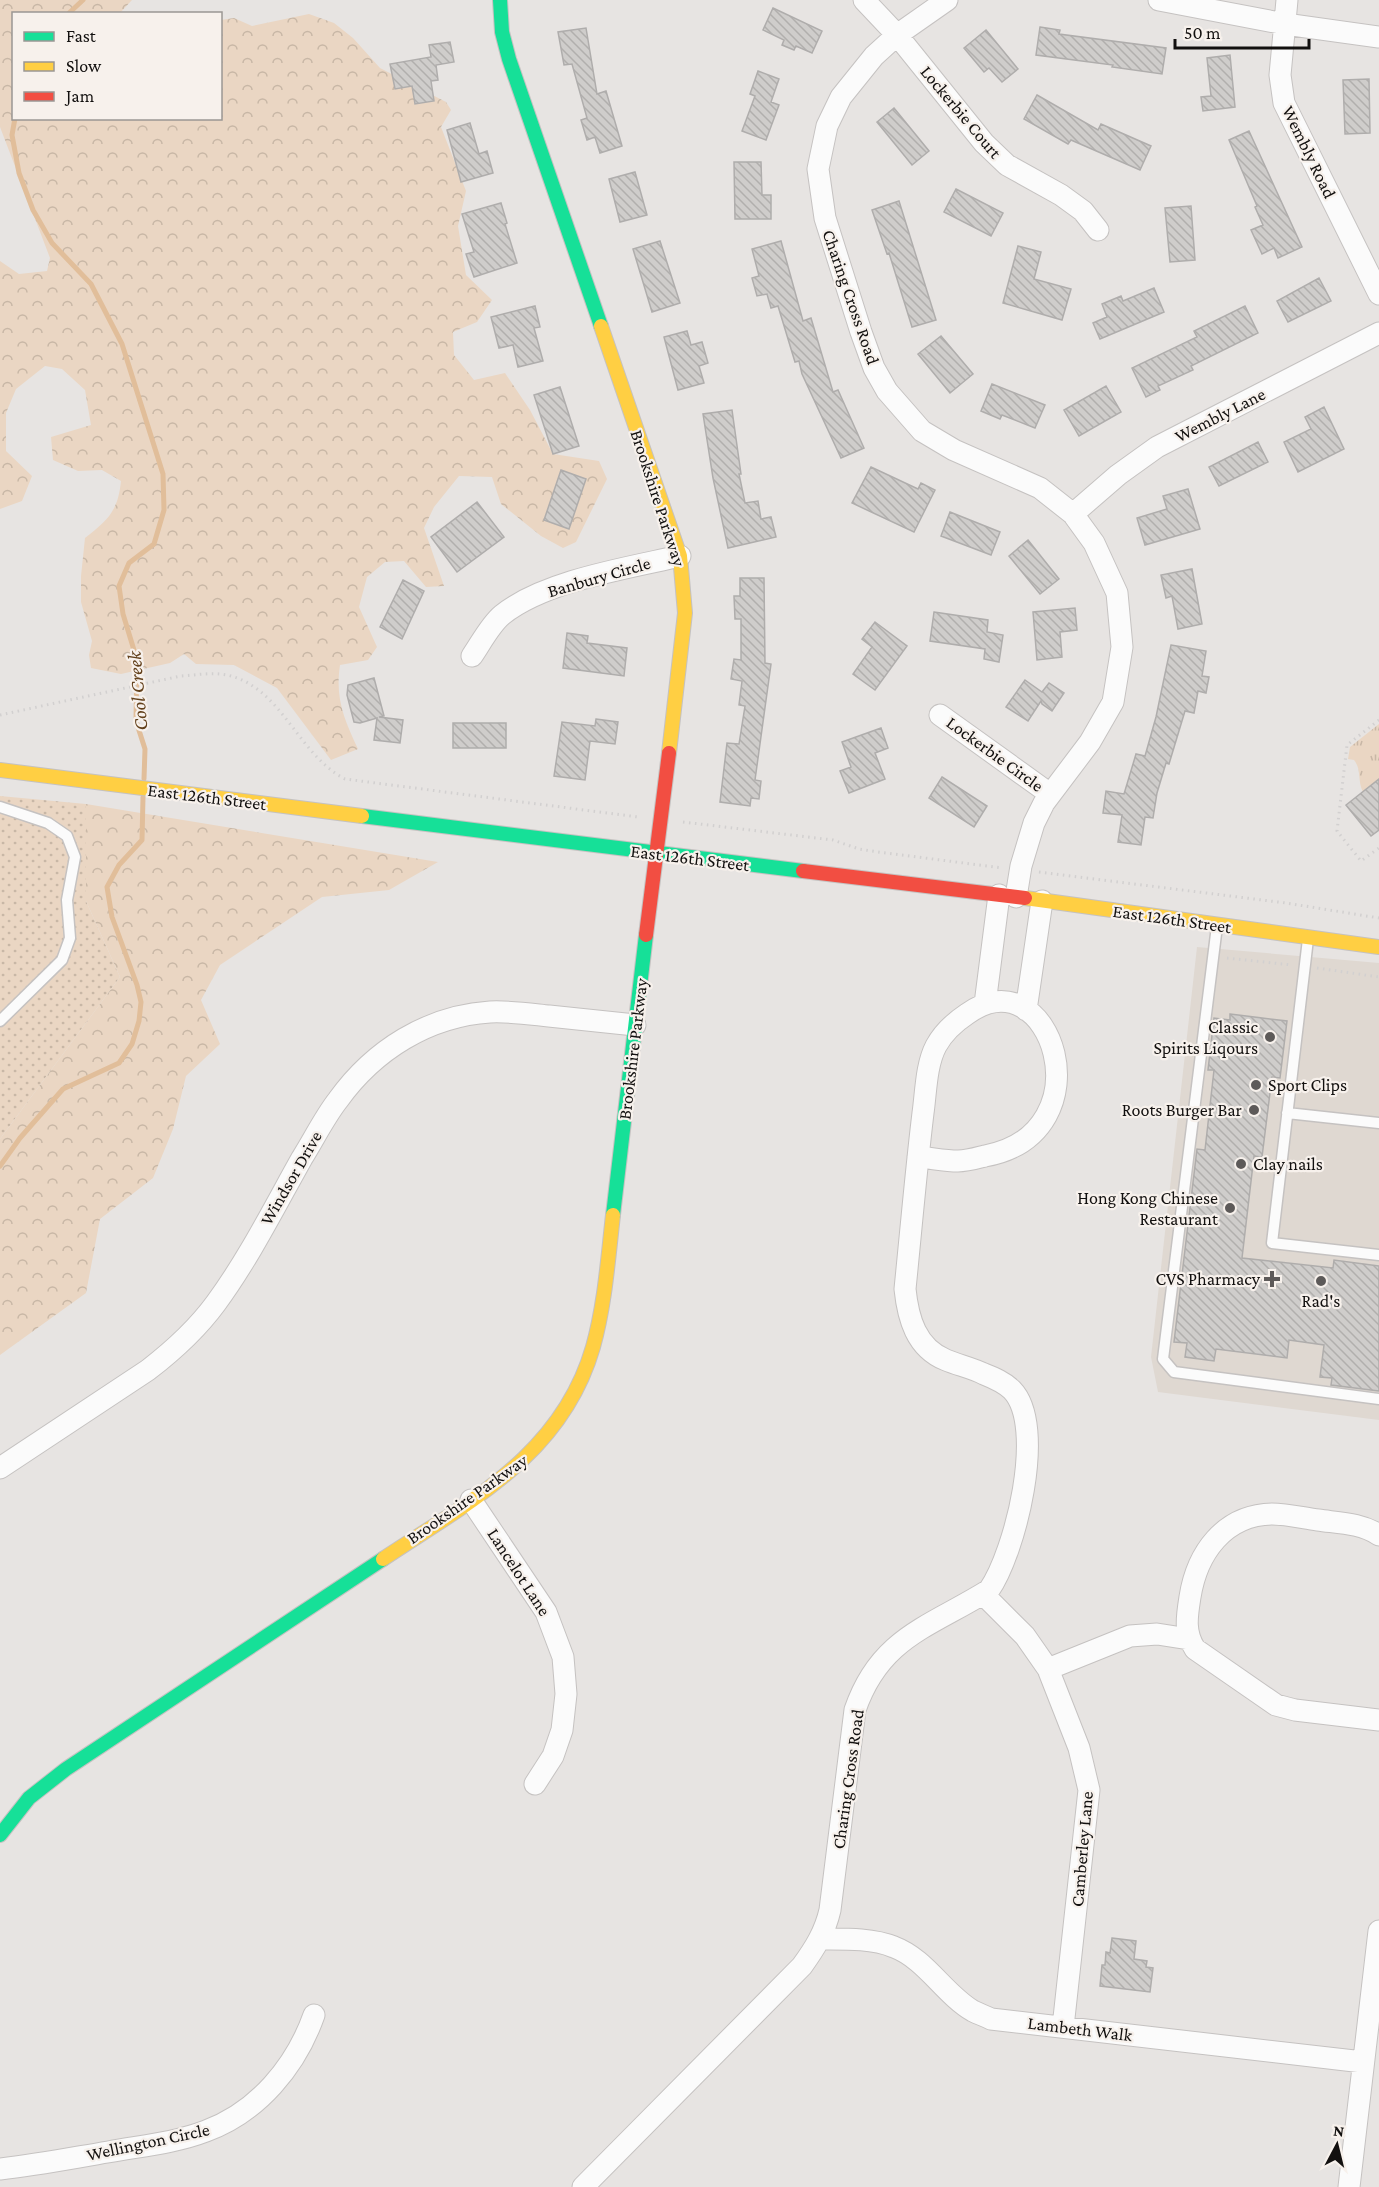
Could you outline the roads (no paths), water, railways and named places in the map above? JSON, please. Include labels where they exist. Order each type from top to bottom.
[{"type":"street","name":"Brookshire Parkway","points":[[0,1835],[29,1798],[66,1769],[502,1478],[540,1445],[560,1421],[576,1394],[588,1365],[601,1314],[685,613],[680,556],[509,58],[502,32],[500,0]]},
{"type":"street","name":"Lockerbie Court","points":[[864,0],[897,35],[1007,165],[1061,195],[1083,211],[1098,230]]},
{"type":"street","name":"Charing Cross Road","points":[[583,2187],[802,1966],[820,1939],[827,1926],[830,1910],[855,1710],[863,1687],[891,1651],[915,1632],[983,1594],[995,1582],[1022,1504],[1025,1479],[1025,1423],[1022,1405],[1012,1390],[1001,1381],[943,1359],[926,1348],[915,1332],[908,1310],[905,1289],[918,1157],[929,1070],[935,1047],[948,1030],[964,1016],[985,1004],[1007,896],[1020,870],[1034,824],[1050,794],[1090,742],[1113,702],[1122,647],[1117,593],[1094,543],[1073,514],[1040,488],[954,450],[922,431],[887,392],[874,368],[864,341],[825,218],[818,169],[827,126],[841,97],[874,56],[897,35],[947,0]]},
{"type":"street","points":[[1158,0],[1285,24],[1379,37]]},
{"type":"street","name":"Wembly Road","points":[[1287,0],[1280,75],[1284,103],[1379,294]]},
{"type":"street","name":"Wembly Lane","points":[[1073,514],[1118,475],[1157,447],[1379,333]]},
{"type":"street","name":"Banbury Circle","points":[[472,656],[501,616],[530,597],[567,584],[680,556]]},
{"type":"street","name":"Lockerbie Circle","points":[[940,715],[1050,794]]},
{"type":"street","name":"East 126th Street","points":[[0,770],[656,854],[1007,896],[1379,947]]},
{"type":"street","points":[[1026,1010],[1042,901]]},
{"type":"street","points":[[918,1157],[960,1161],[997,1154],[1017,1146],[1050,1112],[1057,1072],[1056,1056],[1047,1034],[1036,1017],[1026,1010],[1006,1001],[994,1000],[985,1004]]},
{"type":"street","name":"Windsor Drive","points":[[0,1468],[148,1370],[171,1353],[202,1321],[236,1274],[336,1101],[362,1071],[398,1042],[419,1030],[440,1022],[490,1012],[513,1012],[635,1025]]},
{"type":"street","name":"Lancelot Lane","points":[[471,1500],[539,1600],[552,1625],[563,1657],[566,1694],[562,1730],[553,1756],[535,1784]]},
{"type":"street","points":[[1379,1535],[1359,1525],[1272,1514],[1246,1518],[1225,1531],[1204,1551],[1190,1594],[1186,1624],[1189,1639],[1195,1649],[1276,1705],[1295,1710],[1379,1720]]},
{"type":"street","name":"Camberley Lane","points":[[983,1594],[1025,1636],[1048,1669],[1079,1748],[1089,1790],[1064,2027]]},
{"type":"street","points":[[1048,1669],[1130,1636],[1157,1634],[1189,1639]]},
{"type":"street","points":[[1349,2187],[1379,1931]]},
{"type":"street","name":"Lambeth Walk","points":[[820,1939],[843,1939],[893,1946],[913,1958],[974,2012],[991,2019],[1364,2062]]},
{"type":"street","name":"Wellington Circle","points":[[0,2169],[162,2143],[214,2128],[242,2113],[279,2078],[297,2053],[314,2015]]},
{"type":"lane","points":[[0,807],[48,823],[67,836],[75,857],[67,900],[70,938],[62,960],[0,1021]]},
{"type":"lane","points":[[1217,926],[1163,1359],[1174,1372],[1379,1399]]},
{"type":"lane","points":[[1308,939],[1272,1243],[1379,1255]]},
{"type":"lane","points":[[1287,1113],[1379,1124]]},
{"type":"waterway","name":"Cool Creek","points":[[70,12],[83,0]]},
{"type":"waterway","name":"Cool Creek","points":[[15,120],[12,135],[19,173],[33,210],[52,243],[91,284],[122,344],[163,474],[164,510],[154,544],[129,563],[119,586],[123,614],[137,660],[136,721],[145,749],[144,779]]},
{"type":"waterway","name":"Cool Creek","points":[[0,1166],[20,1138],[63,1089],[119,1063],[132,1044],[139,1021],[141,1002],[112,917],[107,887],[119,865],[142,840],[143,797]]},
{"type":"place","name":"Classic Spirits Liqours","points":[[1270,1037]]},
{"type":"place","name":"Sport Clips","points":[[1256,1085]]},
{"type":"place","name":"Roots Burger Bar","points":[[1254,1110]]},
{"type":"place","name":"Clay nails","points":[[1241,1164]]},
{"type":"place","name":"Hong Kong Chinese Restaurant","points":[[1230,1208]]},
{"type":"place","name":"CVS Pharmacy","points":[[1272,1279]]},
{"type":"place","name":"Rad's","points":[[1321,1281]]}]
